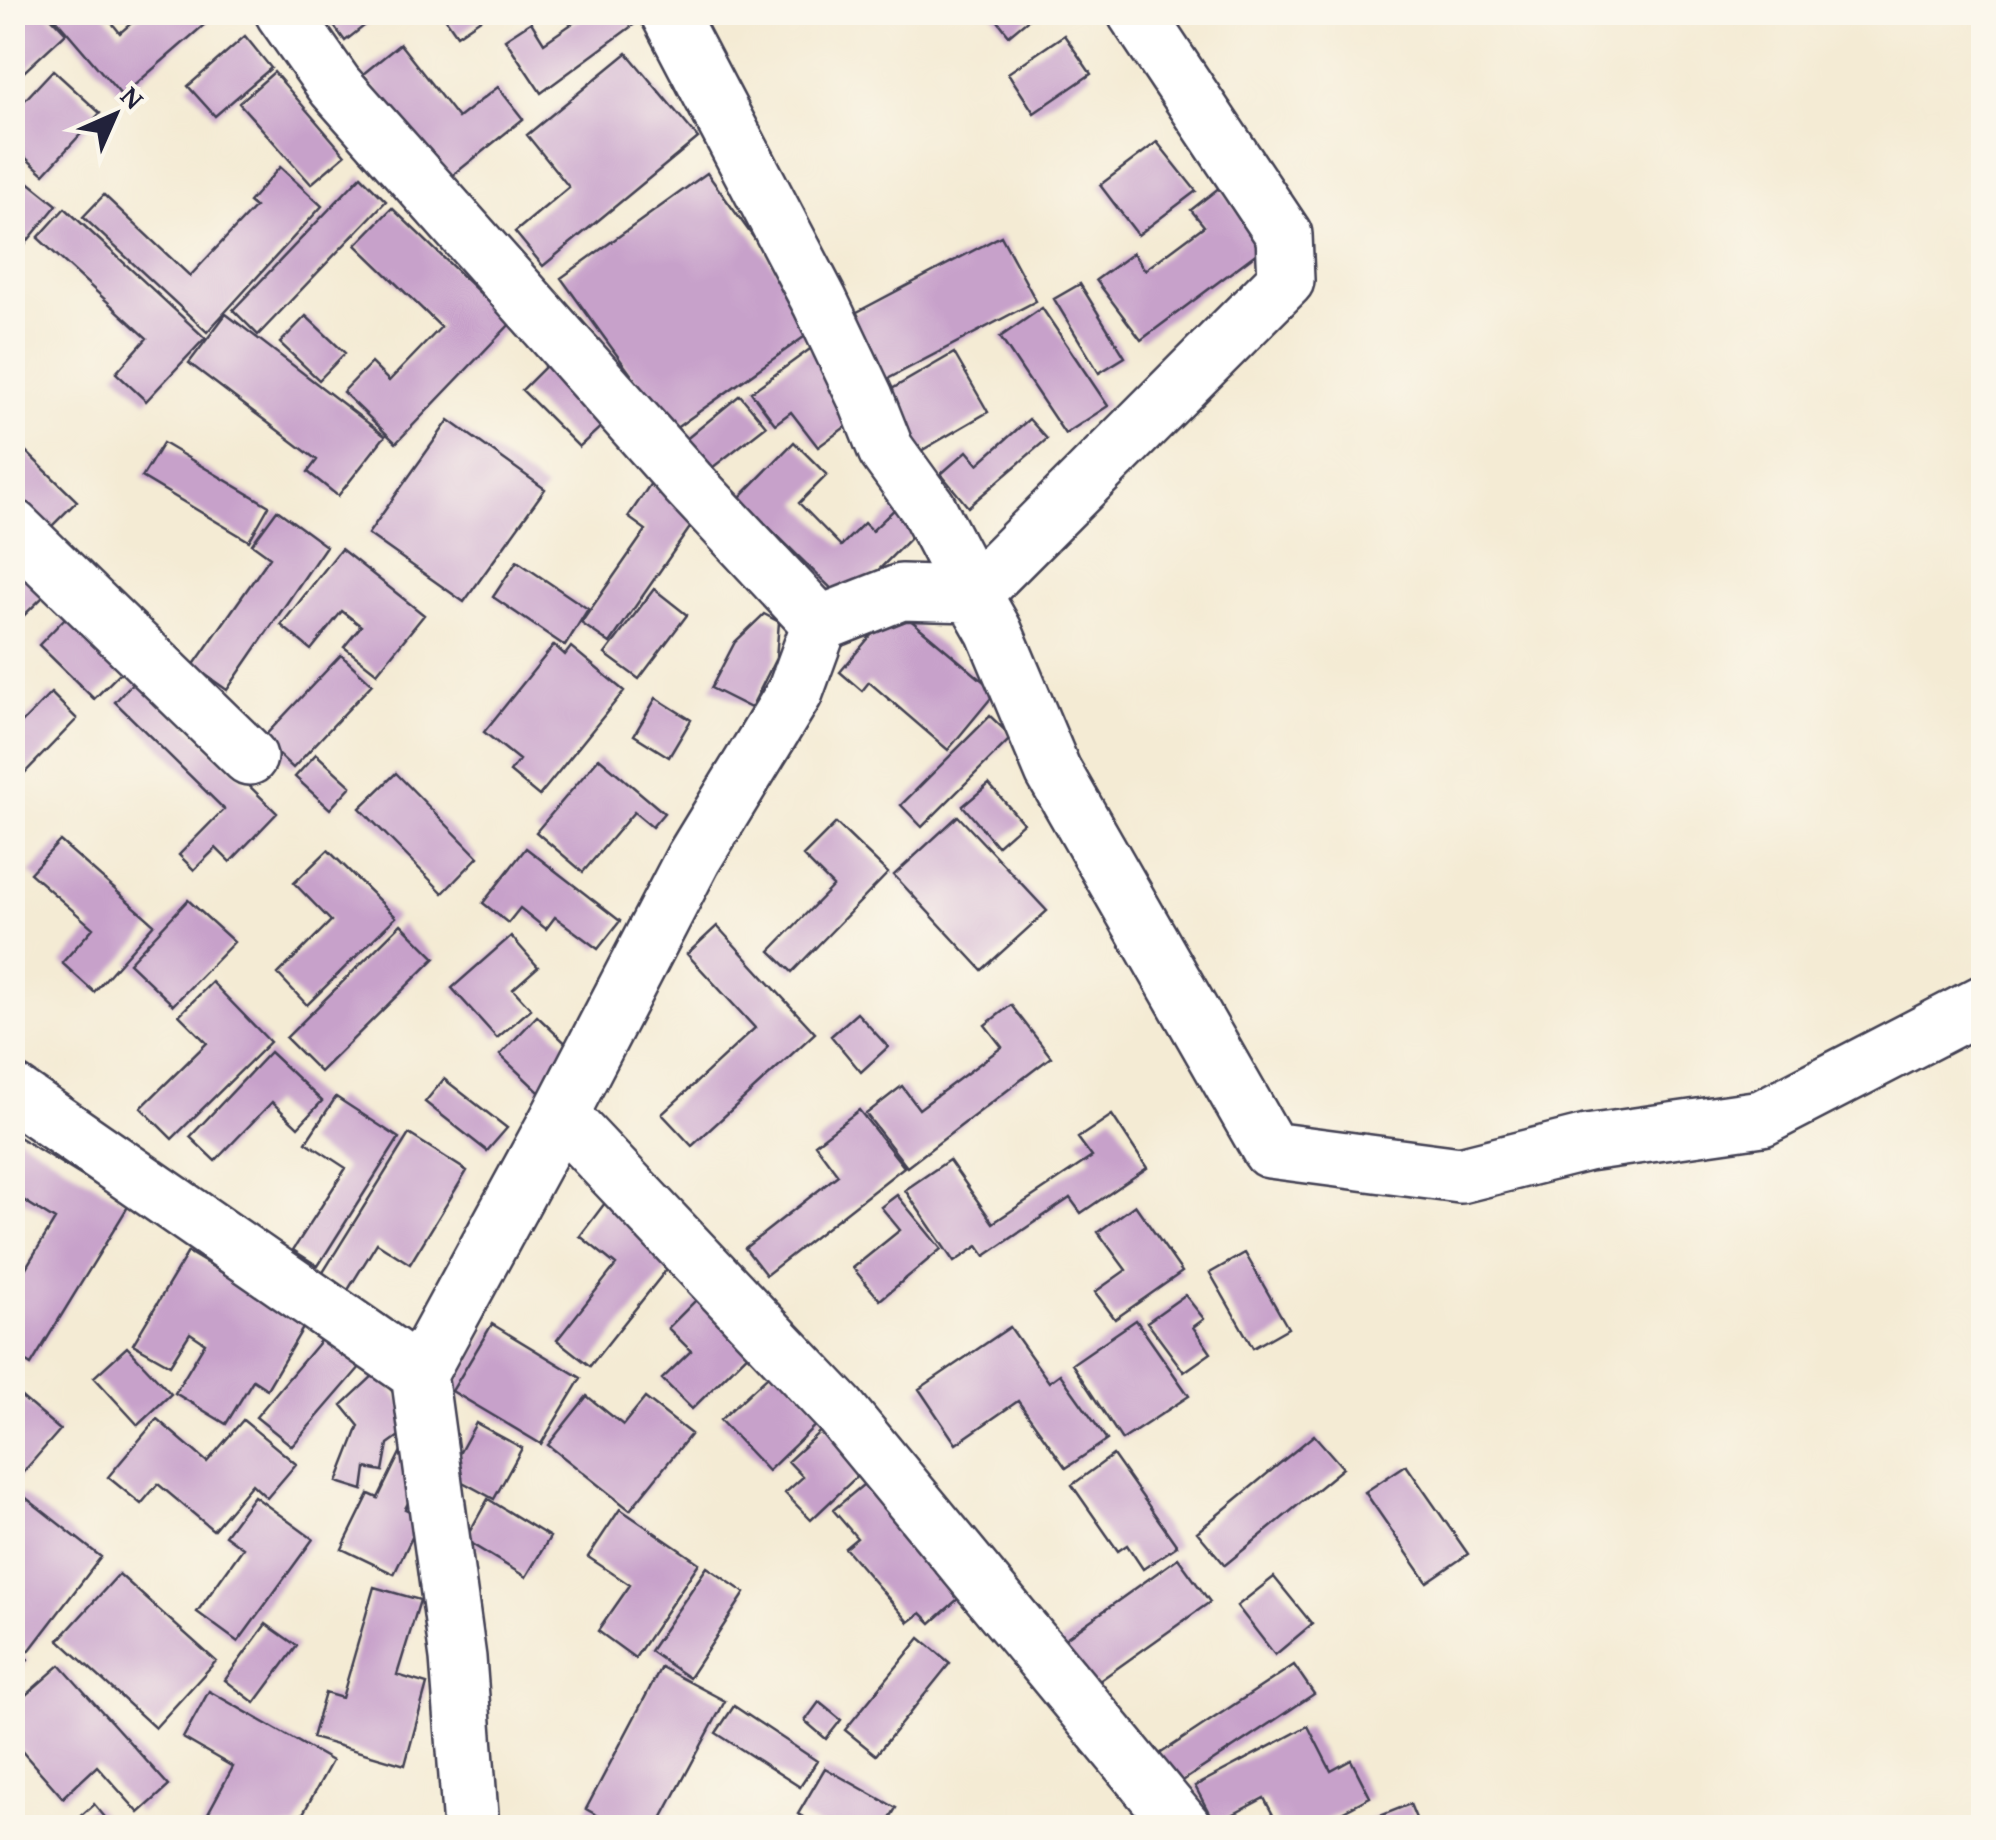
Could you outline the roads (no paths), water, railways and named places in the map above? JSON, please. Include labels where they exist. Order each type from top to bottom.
[{"type":"street","points":[[283,12],[335,86],[688,483],[820,624]]},
{"type":"street","points":[[668,12],[820,302],[886,450],[928,508],[994,631],[1052,771],[1270,1150],[1460,1175],[1587,1142],[1762,1118],[1984,1003]]},
{"type":"street","points":[[471,1828],[458,1658],[419,1374],[693,859],[796,692],[820,624],[901,592],[973,594],[1286,280],[1284,236],[1136,12]]},
{"type":"street","points":[[12,527],[250,757]]},
{"type":"street","points":[[12,1092],[419,1374]]},
{"type":"street","points":[[560,1115],[839,1410],[1184,1828]]}]
